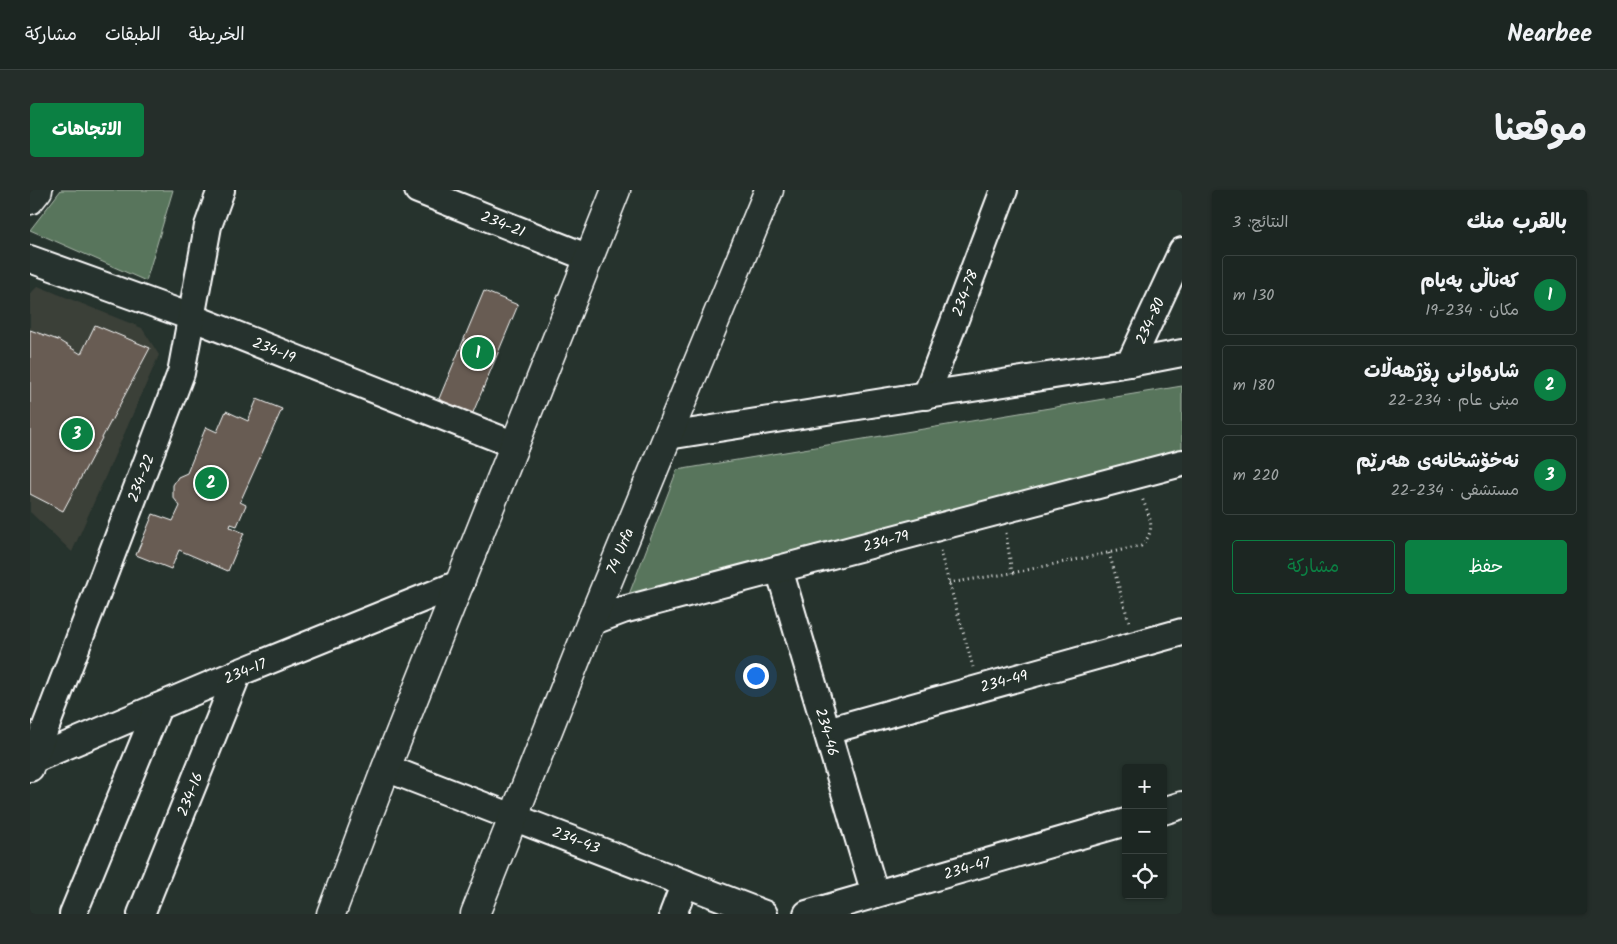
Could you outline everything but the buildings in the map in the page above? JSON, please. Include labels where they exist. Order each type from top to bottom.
[{"type":"street","points":[[30,200],[38,190]]},
{"type":"street","name":"234-22","points":[[31,763],[181,373],[208,226],[221,190]]},
{"type":"street","name":"234-21","points":[[418,190],[589,258]]},
{"type":"street","points":[[331,914],[386,768],[616,190]]},
{"type":"street","name":"74 Urfa","points":[[475,914],[591,622],[769,190]]},
{"type":"street","name":"234-78","points":[[926,396],[1004,190]]},
{"type":"street","name":"234-80","points":[[1130,363],[1182,251]]},
{"type":"street","name":"234-19","points":[[32,263],[191,317],[515,445]]},
{"type":"street","points":[[668,436],[926,396],[1182,353]]},
{"type":"street","name":"234-79","points":[[591,622],[623,610],[1182,463]]},
{"type":"street","name":"234-46","points":[[779,569],[875,894]]},
{"type":"street","name":"234-17","points":[[31,763],[238,673],[461,583]]},
{"type":"street","name":"234-49","points":[[827,730],[1182,632]]},
{"type":"street","name":"234-16","points":[[142,914],[238,673]]},
{"type":"street","points":[[73,914],[158,707]]},
{"type":"street","name":"234-43","points":[[386,768],[764,914]]},
{"type":"street","points":[[1167,810],[1182,805]]},
{"type":"street","name":"234-47","points":[[808,914],[1122,823]]},
{"type":"street","points":[[673,914],[685,883]]},
{"type":"path","points":[[949,583],[1012,573],[1141,546],[1148,540],[1151,532],[1151,521],[1133,476]]},
{"type":"path","points":[[1002,511],[1012,573]]},
{"type":"path","points":[[934,528],[979,688]]},
{"type":"path","points":[[1109,552],[1135,645]]},
{"type":"shaded area","points":[[38,286],[142,328],[159,355],[72,552],[30,512],[30,294]]},
{"type":"green space","points":[[61,190],[173,190],[146,281],[30,230]]},
{"type":"green space","points":[[1182,386],[1182,463],[623,610],[677,470]]},
{"type":"place","name":"کەناڵی پەیام","points":[[478,353]]},
{"type":"place","name":"نەخۆشخانەی هەرێم","points":[[77,434]]},
{"type":"place","name":"شارەوانی ڕۆژهەڵات","points":[[211,483]]}]
